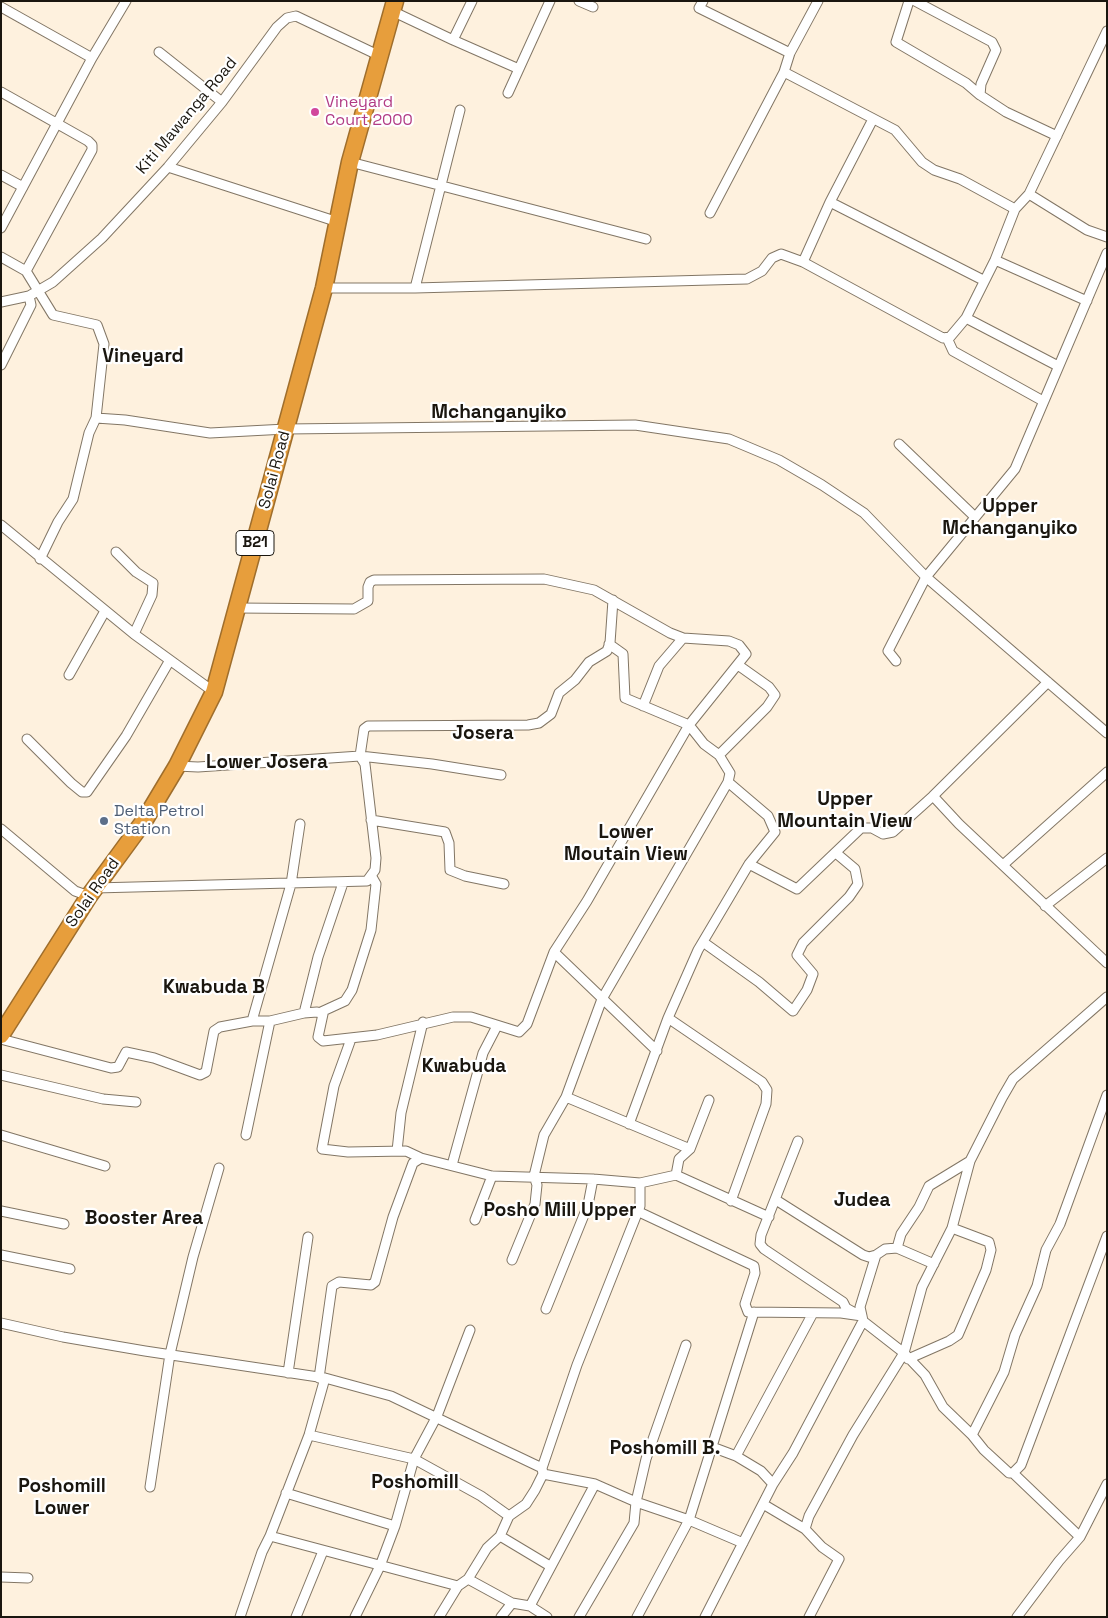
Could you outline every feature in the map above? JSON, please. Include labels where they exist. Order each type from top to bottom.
[{"type":"highway","name":"Solai Road","points":[[1,1037],[92,892],[144,821],[177,766],[214,692],[324,288],[350,162],[393,6]]},
{"type":"street","points":[[1,228],[59,123],[92,58],[126,1]]},
{"type":"street","points":[[452,40],[472,1]]},
{"type":"street","points":[[508,93],[550,1]]},
{"type":"street","points":[[579,1],[593,7]]},
{"type":"street","points":[[702,1],[699,8],[790,53]]},
{"type":"street","points":[[710,213],[784,72],[790,53],[818,1]]},
{"type":"street","points":[[909,1],[896,42],[966,83],[1006,112],[1057,136]]},
{"type":"street","points":[[915,1],[992,42],[996,50],[981,84],[980,95]]},
{"type":"street","points":[[393,6],[452,40],[519,69]]},
{"type":"street","points":[[1,7],[92,58]]},
{"type":"street","name":"Kiti Mawanga Road","points":[[1,302],[33,294],[53,282],[102,238],[168,168],[222,102],[277,27],[287,18],[296,16],[380,56]]},
{"type":"street","points":[[947,338],[966,318],[983,280],[995,260],[1015,209],[1029,194],[1107,32]]},
{"type":"street","points":[[159,52],[222,102]]},
{"type":"street","points":[[784,72],[895,130],[922,162],[928,166],[960,179],[1015,209]]},
{"type":"street","points":[[1,92],[59,123],[92,145],[92,150],[26,271]]},
{"type":"street","points":[[415,288],[460,110]]},
{"type":"street","points":[[803,262],[830,202],[873,119]]},
{"type":"street","points":[[350,162],[440,188],[646,239]]},
{"type":"street","points":[[168,168],[338,222]]},
{"type":"street","points":[[1,175],[23,186]]},
{"type":"street","points":[[1029,194],[1087,230],[1107,237]]},
{"type":"street","points":[[830,202],[983,280]]},
{"type":"street","points":[[896,661],[888,651],[926,577],[1015,469],[1107,253]]},
{"type":"street","points":[[324,288],[415,288],[747,279],[762,271],[778,254],[785,254],[933,333],[947,338],[953,351],[1044,401]]},
{"type":"street","points":[[1,257],[26,271],[33,294],[53,315],[97,326],[104,344],[96,418],[89,433],[73,499],[58,522],[40,559]]},
{"type":"street","points":[[995,260],[1087,301]]},
{"type":"street","points":[[1,365],[31,305],[33,294]]},
{"type":"street","points":[[966,318],[1058,366]]},
{"type":"street","points":[[96,418],[125,420],[210,433],[286,429],[635,425],[729,440],[779,460],[822,485],[864,513],[926,577],[1107,733]]},
{"type":"street","points":[[899,444],[975,517]]},
{"type":"street","points":[[1,525],[40,559],[134,634],[214,692]]},
{"type":"street","points":[[116,552],[136,572],[153,584],[152,595],[134,634]]},
{"type":"street","points":[[237,608],[354,609],[368,601],[370,582],[384,580],[544,579],[582,586],[613,600],[683,638],[730,641],[739,645],[746,654],[689,726],[587,901],[554,952],[528,1024],[519,1032],[471,1017],[453,1017],[424,1022],[377,1035],[319,1040],[323,1018],[321,1012]]},
{"type":"street","points":[[1,829],[75,891],[92,892],[367,881],[372,877],[375,870],[376,858],[365,764],[360,756],[364,729],[368,726],[528,725],[539,723],[551,714],[559,693],[575,680],[589,662],[607,651],[613,600]]},
{"type":"street","points":[[69,675],[105,611]]},
{"type":"street","points":[[643,706],[659,666],[683,638]]},
{"type":"street","points":[[512,1260],[535,1204],[537,1185],[534,1176],[544,1135],[566,1097],[602,999],[662,892],[728,782],[730,773],[719,754],[704,744],[689,726],[625,698],[623,654],[609,644]]},
{"type":"street","points":[[27,739],[71,783],[82,792],[87,792],[126,736],[170,660]]},
{"type":"street","points":[[719,754],[767,707],[775,695],[769,687],[738,664]]},
{"type":"street","points":[[749,864],[798,889],[861,828],[872,828],[882,834],[893,832],[933,796],[1048,682]]},
{"type":"street","points":[[177,766],[198,767],[360,756],[432,764],[500,775]]},
{"type":"street","points":[[1003,865],[1107,772]]},
{"type":"street","points":[[629,1124],[668,1018],[703,942],[749,864],[775,832],[768,816],[728,782]]},
{"type":"street","points":[[933,796],[1107,964]]},
{"type":"street","points":[[371,820],[445,832],[449,843],[450,870],[465,876],[504,884]]},
{"type":"street","points":[[252,1021],[291,884],[300,824]]},
{"type":"street","points":[[703,942],[759,982],[793,1011],[807,990],[813,974],[797,955],[803,943],[849,898],[858,884],[858,874],[855,869],[836,853]]},
{"type":"street","points":[[1045,906],[1107,858]]},
{"type":"street","points":[[1,1037],[111,1068],[118,1067],[126,1052],[154,1058],[200,1075],[206,1072],[214,1031],[220,1027],[252,1021],[270,1021],[304,1013],[321,1012],[345,1001],[352,990],[371,930],[376,884],[372,877]]},
{"type":"street","points":[[304,1013],[318,957],[343,882]]},
{"type":"street","points":[[554,952],[657,1051]]},
{"type":"street","points":[[805,1529],[809,1516],[853,1435],[906,1356],[922,1287],[952,1228],[970,1161],[1013,1079],[1107,997]]},
{"type":"street","points":[[668,1018],[762,1082],[767,1090],[766,1104],[731,1201]]},
{"type":"street","points":[[246,1135],[270,1021]]},
{"type":"street","points":[[397,1151],[401,1113],[424,1022]]},
{"type":"street","points":[[452,1165],[485,1047],[497,1026]]},
{"type":"street","points":[[351,1038],[334,1086],[322,1149],[348,1152],[409,1151],[421,1158],[492,1176],[534,1176],[640,1183],[676,1175],[769,1217]]},
{"type":"street","points":[[1,1075],[103,1100],[136,1102]]},
{"type":"street","points":[[972,1435],[1004,1372],[1015,1335],[1037,1286],[1046,1250],[1060,1224],[1107,1095]]},
{"type":"street","points":[[566,1097],[690,1149]]},
{"type":"street","points":[[676,1175],[679,1159],[690,1149],[709,1100]]},
{"type":"street","points":[[1,1135],[105,1166]]},
{"type":"street","points":[[798,1142],[759,1240],[764,1249],[843,1302],[846,1308],[862,1318],[906,1356],[925,1375],[943,1407],[972,1435],[984,1450],[1009,1473],[1013,1473],[1080,1537]]},
{"type":"street","points":[[240,1617],[262,1552],[310,1435],[322,1378],[332,1286],[340,1282],[371,1285],[375,1282],[396,1208],[413,1163],[421,1158]]},
{"type":"street","points":[[897,1248],[901,1234],[919,1207],[929,1186],[970,1161]]},
{"type":"street","points":[[150,1487],[170,1354],[193,1257],[219,1168]]},
{"type":"street","points":[[475,1220],[492,1176]]},
{"type":"street","points":[[546,1308],[588,1205],[593,1179]]},
{"type":"street","points":[[439,1617],[458,1586],[468,1579],[487,1548],[500,1536],[509,1516],[526,1504],[543,1471],[577,1365],[637,1211],[641,1196],[640,1183]]},
{"type":"street","points":[[776,1200],[862,1255],[876,1255],[885,1249],[897,1248],[934,1264]]},
{"type":"street","points":[[1,1211],[64,1224]]},
{"type":"street","points":[[637,1211],[754,1266],[755,1273],[745,1304],[748,1312],[841,1313],[862,1318]]},
{"type":"street","points":[[906,1356],[949,1341],[958,1335],[986,1270],[991,1250],[989,1242],[952,1228]]},
{"type":"street","points":[[1013,1473],[1021,1465],[1107,1236]]},
{"type":"street","points":[[288,1373],[308,1237]]},
{"type":"street","points":[[1,1255],[70,1269]]},
{"type":"street","points":[[705,1617],[762,1504],[793,1453],[862,1318],[860,1307],[876,1255]]},
{"type":"street","points":[[637,1617],[689,1520],[754,1312]]},
{"type":"street","points":[[736,1456],[812,1313]]},
{"type":"street","points":[[1,1323],[63,1337],[322,1378],[391,1396],[438,1416],[543,1471],[595,1484],[636,1502],[689,1520],[743,1544]]},
{"type":"street","points":[[359,1616],[395,1526],[414,1459],[438,1416],[470,1330]]},
{"type":"street","points":[[578,1617],[634,1523],[636,1502],[646,1459],[686,1345]]},
{"type":"street","points":[[310,1435],[414,1459],[481,1496],[509,1516]]},
{"type":"street","points":[[712,1447],[736,1456],[761,1471],[773,1484]]},
{"type":"street","points":[[530,1606],[595,1484]]},
{"type":"street","points":[[1017,1617],[1059,1561],[1080,1537],[1107,1484]]},
{"type":"street","points":[[286,1493],[395,1526]]},
{"type":"street","points":[[762,1504],[805,1529],[822,1547],[839,1559],[809,1617]]},
{"type":"street","points":[[270,1536],[458,1586]]},
{"type":"street","points":[[500,1536],[550,1566]]},
{"type":"street","points":[[296,1617],[323,1550]]},
{"type":"street","points":[[1,1577],[28,1578]]},
{"type":"street","points":[[468,1579],[512,1603],[530,1606],[547,1617]]},
{"type":"street","points":[[501,1617],[512,1603]]},
{"type":"place","name":"Vineyard Court 2000","points":[[315,112]]},
{"type":"place","name":"Delta Petrol Station","points":[[104,821]]},
{"type":"district","name":"Vineyard","points":[[143,357]]},
{"type":"district","name":"Mchanganyiko","points":[[499,413]]},
{"type":"district","name":"Upper Mchanganyiko","points":[[1010,518]]},
{"type":"district","name":"Josera","points":[[483,734]]},
{"type":"district","name":"Lower Josera","points":[[267,763]]},
{"type":"district","name":"Upper Mountain View","points":[[845,811]]},
{"type":"district","name":"Lower Moutain View","points":[[626,844]]},
{"type":"district","name":"Kwabuda B","points":[[214,988]]},
{"type":"district","name":"Kwabuda","points":[[464,1067]]},
{"type":"district","name":"Judea","points":[[862,1201]]},
{"type":"district","name":"Posho Mill Upper","points":[[560,1211]]},
{"type":"district","name":"Booster Area","points":[[144,1219]]},
{"type":"district","name":"Poshomill B.","points":[[665,1449]]},
{"type":"district","name":"Poshomill","points":[[415,1483]]},
{"type":"district","name":"Poshomill Lower","points":[[62,1498]]}]
